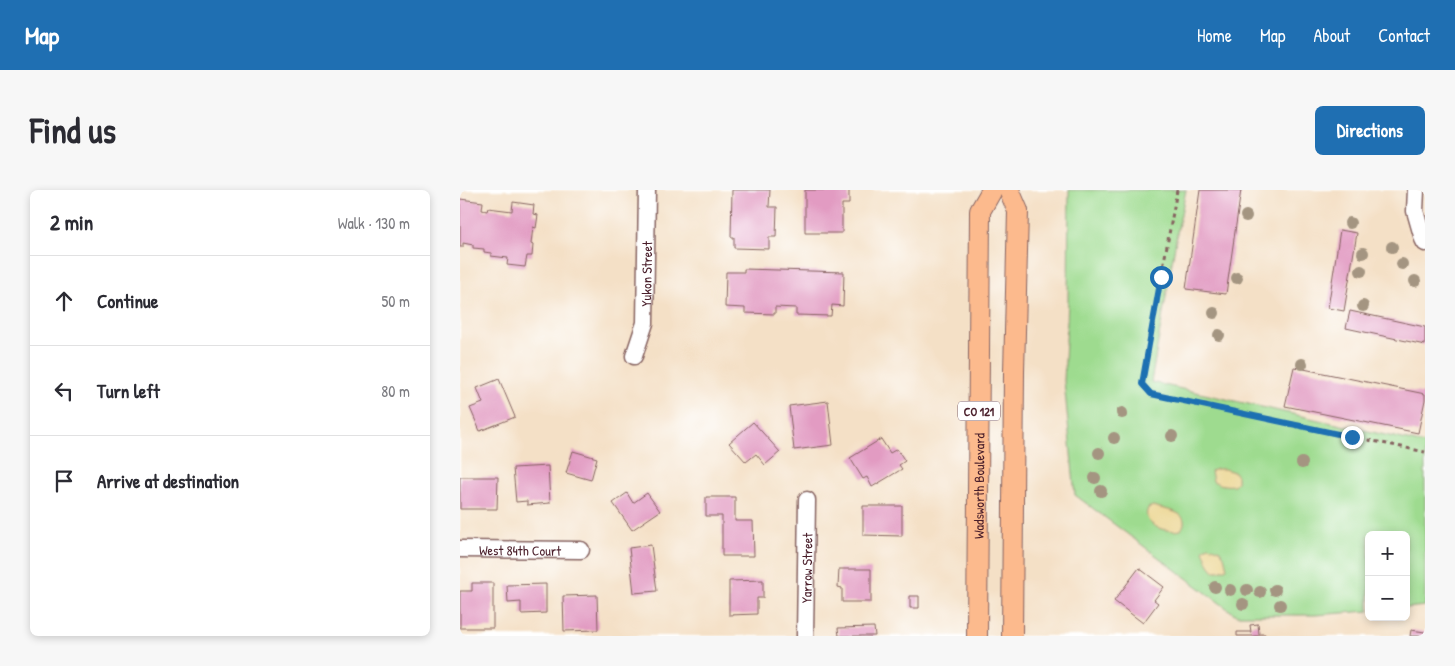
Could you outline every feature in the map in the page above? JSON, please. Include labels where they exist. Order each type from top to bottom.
[{"type":"main road","name":"Wadsworth Boulevard","points":[[977,636],[980,211],[992,190]]},
{"type":"main road","name":"CO 121","points":[[1009,190],[1018,211],[1014,372],[1012,636]]},
{"type":"street","name":"Yukon Street","points":[[634,356],[646,323],[647,190]]},
{"type":"street","points":[[1416,190],[1415,211],[1425,242]]},
{"type":"street","name":"Yarrow Street","points":[[805,636],[807,500]]},
{"type":"street","name":"West 84th Court","points":[[460,550],[580,550]]},
{"type":"path","points":[[1177,190],[1142,384],[1151,394],[1425,452]]},
{"type":"green space","points":[[1069,190],[1186,190],[1151,382],[1425,444],[1425,606],[1410,608],[1410,531],[1365,531],[1365,611],[1315,615],[1236,615],[1075,495],[1064,381],[1068,302]]},
{"type":"sand","points":[[1216,469],[1234,472],[1237,476],[1237,482],[1234,485],[1228,485],[1213,481],[1211,471]]},
{"type":"sand","points":[[1153,506],[1176,512],[1180,515],[1184,519],[1181,530],[1162,529],[1151,524],[1147,514],[1148,508]]},
{"type":"sand","points":[[1208,546],[1219,549],[1224,556],[1227,568],[1214,571],[1209,565],[1203,550]]},
{"type":"building","points":[[732,190],[770,190],[769,207],[777,207],[776,237],[769,237],[769,249],[734,248],[734,237],[731,237]]},
{"type":"building","points":[[805,190],[849,190],[849,204],[842,204],[842,233],[805,233]]},
{"type":"building","points":[[1200,190],[1241,190],[1226,294],[1186,289]]},
{"type":"building","points":[[460,199],[483,202],[482,210],[487,211],[488,208],[512,211],[513,202],[534,205],[533,214],[538,215],[536,228],[533,227],[532,256],[527,256],[525,267],[507,265],[508,258],[491,256],[491,253],[484,252],[484,249],[473,248],[473,245],[463,243],[463,247],[460,247]]},
{"type":"building","points":[[1340,230],[1357,233],[1344,311],[1328,308]]},
{"type":"building","points":[[744,269],[844,272],[843,306],[832,305],[831,316],[796,315],[796,308],[775,307],[775,314],[745,313],[745,308],[725,307],[726,272],[744,272]]},
{"type":"building","points":[[1350,311],[1425,327],[1425,345],[1346,328]]},
{"type":"building","points":[[1294,367],[1425,394],[1418,433],[1285,406]]},
{"type":"building","points":[[499,379],[515,417],[480,431],[470,408],[483,403],[477,388]]},
{"type":"building","points":[[828,401],[833,445],[794,450],[789,406]]},
{"type":"building","points":[[753,422],[780,452],[765,465],[756,454],[746,462],[729,443]]},
{"type":"building","points":[[881,439],[890,453],[897,449],[905,461],[899,465],[902,469],[872,487],[867,477],[863,479],[850,458]]},
{"type":"building","points":[[573,451],[597,458],[591,480],[566,473]]},
{"type":"building","points":[[548,466],[550,503],[527,505],[527,501],[516,502],[513,468]]},
{"type":"building","points":[[460,477],[498,477],[497,509],[460,509]]},
{"type":"building","points":[[627,493],[633,503],[647,493],[660,511],[632,530],[613,503]]},
{"type":"building","points":[[706,497],[735,497],[735,521],[753,521],[754,556],[722,556],[722,516],[706,516]]},
{"type":"building","points":[[863,506],[902,506],[902,536],[863,535]]},
{"type":"building","points":[[651,545],[657,591],[634,593],[629,548]]},
{"type":"building","points":[[1139,568],[1164,587],[1154,600],[1158,603],[1143,623],[1114,601]]},
{"type":"building","points":[[839,569],[871,569],[871,602],[842,602],[842,588],[838,587]]},
{"type":"building","points":[[763,580],[763,598],[757,598],[757,614],[729,615],[729,581]]},
{"type":"building","points":[[472,583],[493,583],[493,628],[460,628],[460,591],[472,591]]},
{"type":"building","points":[[546,584],[546,613],[521,614],[521,602],[508,603],[507,585]]},
{"type":"building","points":[[597,595],[598,630],[564,631],[563,596]]},
{"type":"building","points":[[910,596],[919,596],[919,608],[910,608]]},
{"type":"building","points":[[1258,624],[1259,634],[1265,634],[1265,636],[1237,636],[1237,632],[1251,632],[1250,625]]},
{"type":"building","points":[[874,627],[875,636],[839,636],[838,628]]},
{"type":"building","points":[[1411,630],[1425,632],[1425,636],[1410,636]]},
{"type":"route","points":[[1161,277],[1142,384],[1151,394],[1352,437]]}]
